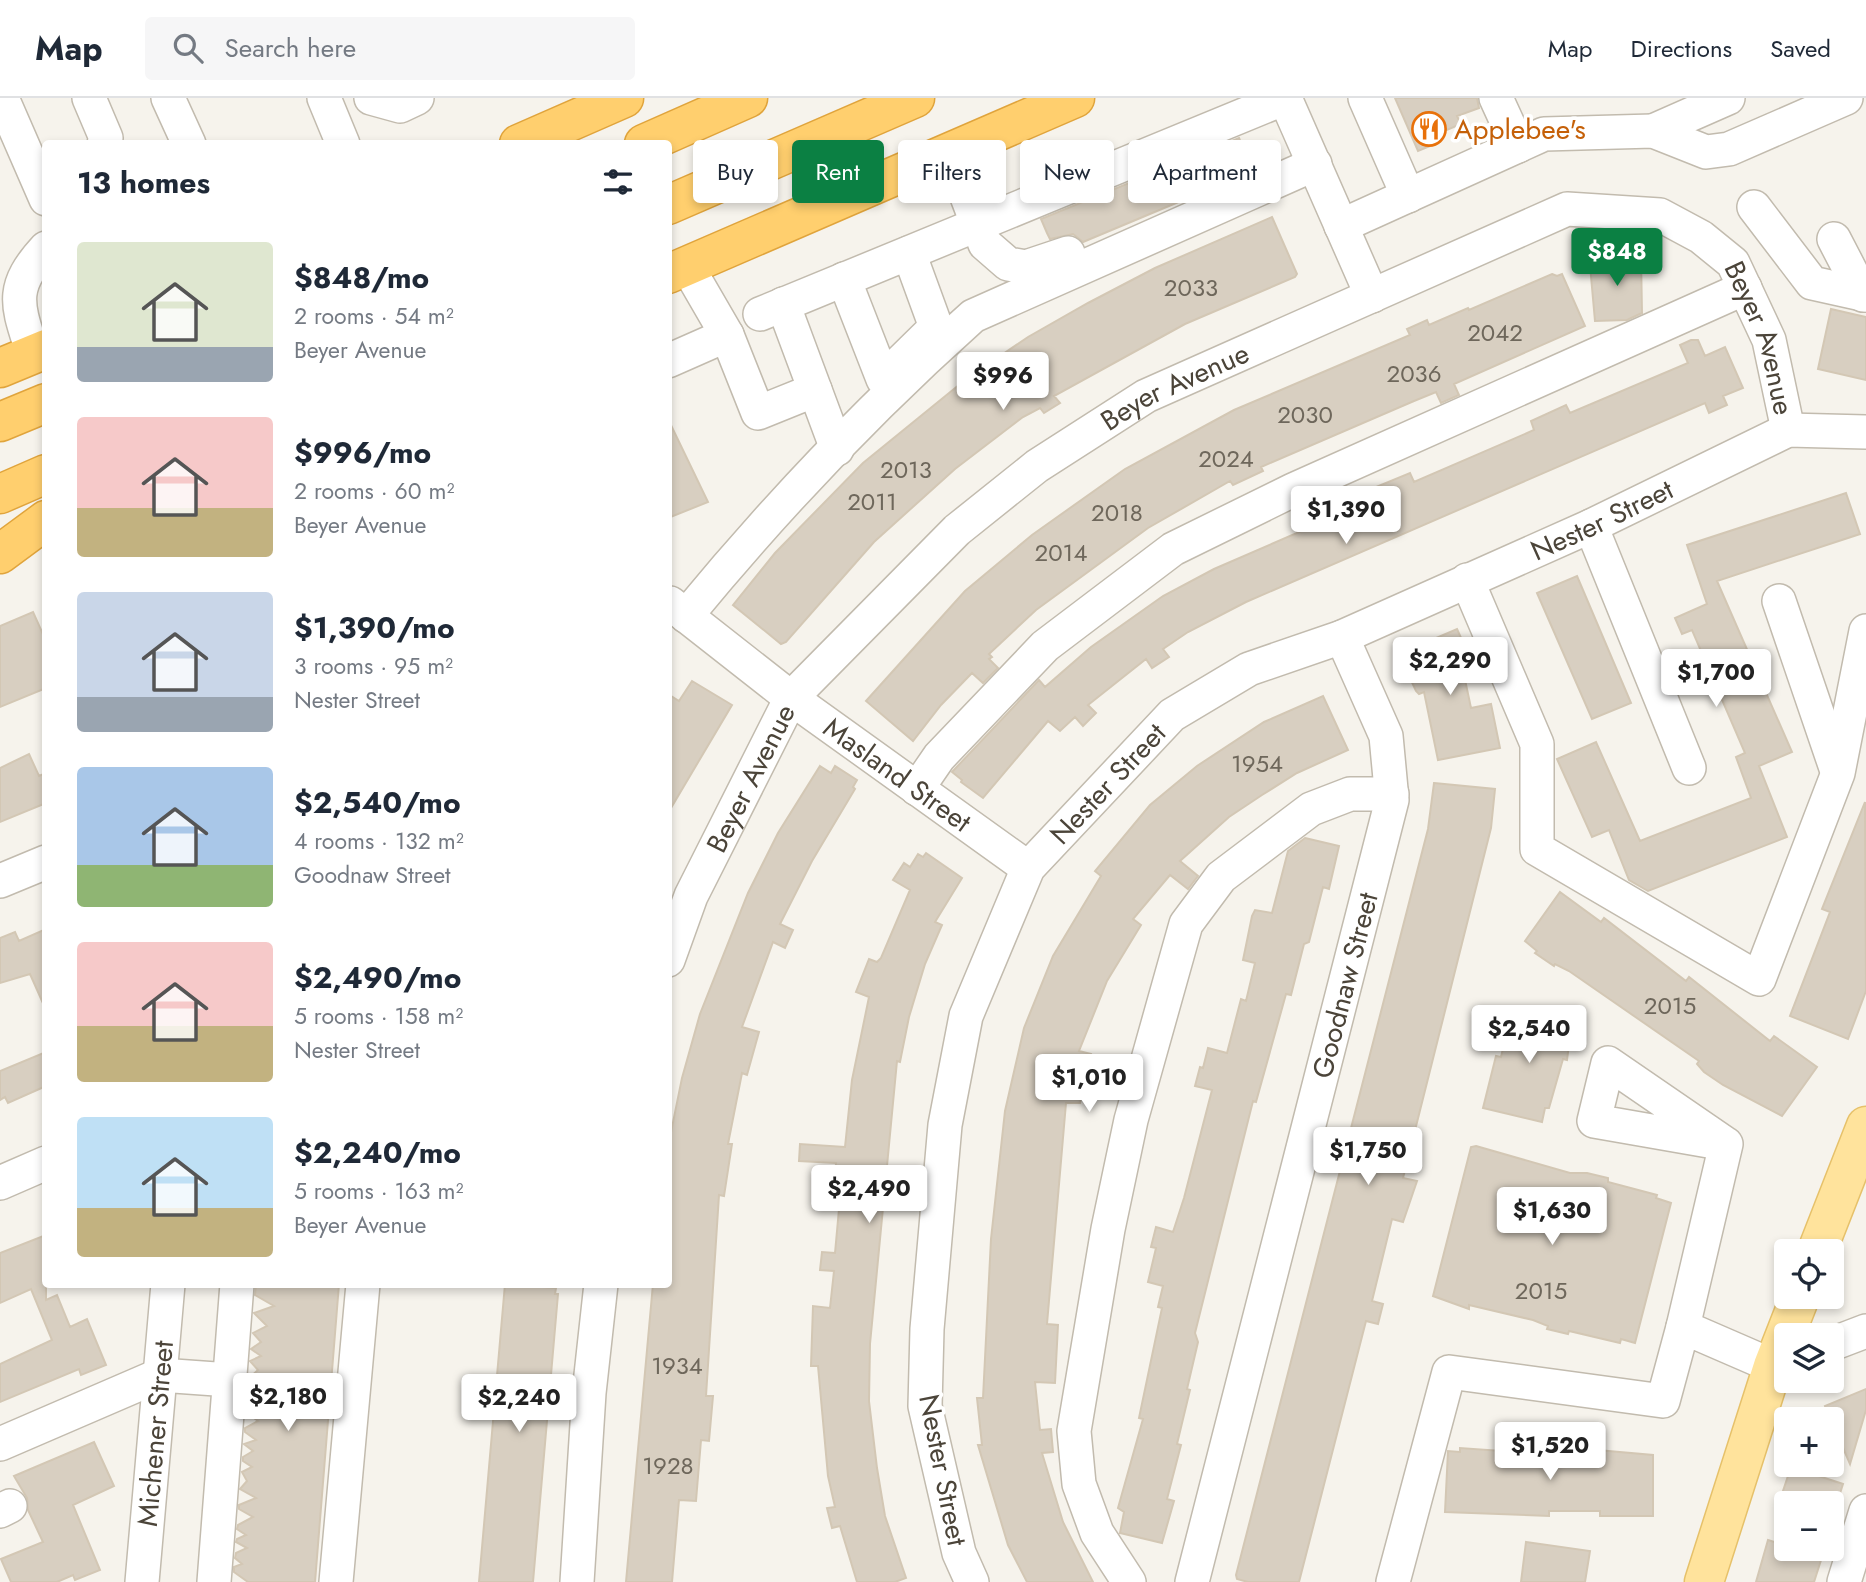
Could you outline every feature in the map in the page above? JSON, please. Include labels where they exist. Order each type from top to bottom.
[{"type":"highway","points":[[528,140],[624,98]]},
{"type":"highway","points":[[652,140],[748,98]]},
{"type":"highway","points":[[672,203],[915,98]]},
{"type":"highway","points":[[978,140],[1075,98]]},
{"type":"highway","points":[[678,270],[898,175]]},
{"type":"highway","points":[[0,422],[42,404]]},
{"type":"highway","points":[[0,494],[42,476]]},
{"type":"highway","points":[[0,554],[42,523]]},
{"type":"highway","points":[[0,565],[42,547]]},
{"type":"main road","points":[[1822,1239],[1866,1126]]},
{"type":"main road","points":[[1704,1582],[1774,1380]]},
{"type":"street","points":[[2,98],[42,186]]},
{"type":"street","points":[[89,98],[105,140]]},
{"type":"street","points":[[168,98],[187,140]]},
{"type":"street","points":[[324,98],[341,140]]},
{"type":"street","points":[[371,98],[400,106],[417,98]]},
{"type":"street","points":[[837,449],[815,390],[772,309],[1285,98],[1372,296]]},
{"type":"street","points":[[1366,98],[1408,196]]},
{"type":"street","points":[[1496,98],[1518,146]]},
{"type":"street","points":[[1341,226],[1544,134],[1653,131],[1728,98]]},
{"type":"street","points":[[1653,131],[1706,152],[1729,149],[1840,99]]},
{"type":"street","points":[[971,203],[985,244],[1008,264],[1026,267],[1223,189],[1312,159]]},
{"type":"street","points":[[677,609],[929,355],[973,316],[1312,159]]},
{"type":"street","points":[[1754,207],[1812,283],[1864,295]]},
{"type":"street","name":"Beyer Avenue","points":[[672,949],[691,896],[791,698],[957,530],[1037,466],[1146,396],[1567,209],[1660,215],[1701,237],[1733,263],[1769,340],[1788,430]]},
{"type":"street","points":[[1834,239],[1864,295]]},
{"type":"street","points":[[26,357],[17,300],[28,267],[42,252]]},
{"type":"street","points":[[844,279],[883,379],[936,327],[909,253]]},
{"type":"street","points":[[678,270],[727,335],[758,413],[815,390]]},
{"type":"street","points":[[917,789],[939,757],[1045,646],[1173,549],[1293,490],[1745,288]]},
{"type":"street","points":[[672,359],[727,335]]},
{"type":"street","name":"Nester Street","points":[[972,1582],[959,1553],[925,1406],[927,1329],[945,1125],[966,1016],[1028,868],[1172,715],[1250,669],[1342,637],[1591,526],[1788,430],[1866,432]]},
{"type":"street","points":[[1591,526],[1689,768]]},
{"type":"street","points":[[1467,580],[1537,744],[1537,849],[1759,979],[1838,773],[1866,631]]},
{"type":"street","points":[[1779,601],[1838,773]]},
{"type":"street","name":"Masland Street","points":[[677,609],[791,698],[1028,868]]},
{"type":"street","name":"Goodnaw Street","points":[[1192,1582],[1392,794],[1386,736],[1342,637]]},
{"type":"street","points":[[1129,1582],[1097,1533],[1079,1484],[1074,1431],[1108,1229],[1131,1120],[1186,924],[1221,877],[1311,809],[1350,794],[1392,794]]},
{"type":"street","points":[[0,881],[42,864]]},
{"type":"street","points":[[1393,1582],[1449,1372],[1663,1401],[1684,1327],[1726,1144]]},
{"type":"street","points":[[0,1183],[42,1165]]},
{"type":"street","name":"Michener Street","points":[[142,1582],[168,1288]]},
{"type":"street","points":[[214,1582],[237,1288]]},
{"type":"street","points":[[336,1582],[363,1288]]},
{"type":"street","points":[[577,1582],[589,1393],[601,1288]]},
{"type":"street","points":[[1684,1327],[1774,1361]]},
{"type":"street","points":[[1844,1339],[1866,1331]]},
{"type":"street","points":[[0,1444],[160,1375],[230,1380]]},
{"type":"street","points":[[1844,1582],[1866,1511]]},
{"type":"building","name":"Applebee's","points":[[1395,98],[1477,98],[1479,108],[1457,116],[1461,124],[1437,134],[1440,142],[1418,151]]},
{"type":"building","points":[[1128,183],[1128,203],[1176,203],[1083,242],[1073,234],[1050,239],[1041,219],[1080,203],[1114,203],[1114,189]]},
{"type":"building","points":[[1272,217],[1297,274],[1295,277],[1185,324],[1054,396],[1060,403],[1044,413],[1040,408],[1023,417],[955,469],[874,542],[786,642],[781,644],[733,605],[775,553],[863,463],[965,380],[1028,337],[1088,303],[1155,268]]},
{"type":"building","points":[[1641,256],[1642,313],[1627,320],[1595,321],[1590,265],[1593,264],[1593,259]]},
{"type":"building","points":[[1552,274],[1562,274],[1585,326],[1454,384],[1459,395],[1441,403],[1436,392],[1414,401],[1261,467],[1263,471],[1233,485],[1230,481],[1148,528],[1036,610],[989,654],[992,657],[989,659],[998,668],[983,683],[972,673],[941,705],[913,741],[866,701],[965,591],[1032,535],[1125,469],[1234,410],[1410,335],[1407,329],[1427,320],[1429,325],[1468,308],[1469,310]]},
{"type":"building","points":[[1831,309],[1866,317],[1866,380],[1818,369]]},
{"type":"building","points":[[1698,340],[1705,356],[1725,347],[1743,388],[1723,396],[1727,405],[1709,413],[1705,403],[1246,602],[1188,632],[1163,649],[1169,657],[1152,668],[1146,659],[1088,705],[1096,713],[1083,726],[1075,717],[1060,731],[1048,721],[983,798],[952,772],[1039,680],[1045,687],[1091,647],[1163,596],[1214,569],[1380,497],[1376,487],[1410,473],[1414,482],[1534,430],[1531,421],[1566,405],[1570,413],[1688,363],[1680,345]]},
{"type":"building","points":[[672,427],[708,502],[672,516]]},
{"type":"building","points":[[1846,493],[1860,534],[1717,581],[1792,752],[1759,766],[1787,837],[1648,891],[1629,880],[1609,830],[1592,837],[1557,759],[1596,742],[1640,841],[1751,798],[1736,757],[1745,753],[1692,630],[1682,634],[1675,618],[1707,604],[1687,545]]},
{"type":"building","points":[[1577,576],[1631,703],[1592,719],[1537,593]]},
{"type":"building","points":[[33,612],[42,632],[42,690],[0,707],[0,626]]},
{"type":"building","points":[[1457,629],[1475,669],[1464,675],[1471,708],[1491,704],[1500,748],[1438,760],[1424,692],[1419,694],[1416,691],[1400,657],[1401,653]]},
{"type":"building","points":[[692,681],[732,705],[672,806],[672,697],[679,701]]},
{"type":"building","points":[[1323,696],[1348,750],[1297,773],[1262,795],[1229,817],[1180,861],[1198,876],[1188,889],[1170,875],[1133,919],[1141,925],[1107,981],[1079,1051],[1091,1054],[1080,1103],[1066,1103],[1047,1324],[1058,1325],[1055,1383],[1035,1382],[1040,1430],[1051,1429],[1053,1452],[1042,1453],[1063,1522],[1093,1582],[1027,1582],[1008,1545],[978,1445],[982,1445],[977,1398],[983,1398],[991,1239],[1005,1111],[1024,1028],[1053,956],[1101,876],[1095,871],[1150,805],[1197,766],[1264,722]]},
{"type":"building","points":[[29,754],[39,776],[42,775],[42,805],[0,822],[0,768]]},
{"type":"building","points":[[820,766],[831,773],[835,766],[857,780],[853,787],[855,789],[812,861],[780,924],[793,930],[785,948],[773,942],[742,1027],[759,1032],[747,1075],[742,1073],[728,1144],[732,1144],[724,1196],[719,1195],[706,1396],[713,1396],[709,1441],[701,1440],[696,1501],[679,1500],[672,1582],[626,1582],[653,1288],[672,1288],[672,1127],[682,1078],[700,1014],[748,893],[778,833]]},
{"type":"building","points":[[1434,783],[1495,789],[1491,828],[1403,1178],[1417,1181],[1403,1222],[1392,1219],[1372,1301],[1383,1304],[1378,1324],[1366,1321],[1299,1582],[1248,1582],[1237,1579],[1236,1575],[1428,829]]},
{"type":"building","points":[[1865,802],[1866,991],[1848,1039],[1790,1016],[1830,912],[1822,909]]},
{"type":"building","points":[[1305,838],[1339,846],[1329,889],[1323,887],[1309,942],[1304,944],[1291,995],[1286,994],[1256,1102],[1253,1101],[1195,1333],[1198,1342],[1177,1444],[1181,1445],[1167,1499],[1174,1501],[1162,1543],[1120,1533],[1124,1512],[1118,1508],[1143,1419],[1139,1418],[1162,1308],[1158,1307],[1163,1286],[1148,1282],[1156,1248],[1151,1247],[1156,1227],[1173,1232],[1184,1198],[1212,1090],[1195,1086],[1200,1067],[1203,1068],[1208,1048],[1227,1053],[1241,999],[1246,1001],[1255,963],[1243,960],[1252,916],[1255,910],[1272,913],[1288,851]]},
{"type":"building","points":[[926,853],[962,878],[935,922],[942,925],[925,964],[909,1017],[900,1062],[897,1061],[870,1344],[869,1401],[877,1468],[885,1516],[906,1578],[895,1582],[857,1582],[840,1526],[832,1528],[827,1508],[835,1507],[828,1476],[818,1366],[811,1366],[813,1306],[830,1308],[834,1271],[820,1270],[822,1252],[835,1253],[840,1198],[833,1198],[836,1163],[799,1161],[800,1144],[845,1147],[852,1080],[869,997],[856,992],[869,959],[877,962],[881,958],[910,890],[893,880],[904,863],[910,867],[918,854],[923,857]]},
{"type":"building","points":[[1560,892],[1601,922],[1604,918],[1686,981],[1689,977],[1770,1041],[1774,1036],[1817,1067],[1782,1116],[1723,1085],[1704,1072],[1697,1064],[1699,1061],[1569,971],[1555,964],[1554,966],[1535,953],[1537,951],[1525,941]]},
{"type":"building","points":[[42,931],[42,1001],[30,974],[0,983],[0,938],[15,932],[19,941]]},
{"type":"building","points":[[1513,1007],[1572,1022],[1567,1060],[1563,1059],[1549,1108],[1545,1108],[1542,1122],[1483,1108],[1496,1056],[1501,1057]]},
{"type":"building","points":[[42,1054],[42,1088],[8,1103],[5,1097],[0,1100],[0,1071]]},
{"type":"building","points":[[1476,1146],[1570,1173],[1587,1173],[1608,1178],[1608,1182],[1657,1195],[1656,1198],[1671,1203],[1635,1343],[1621,1339],[1620,1343],[1569,1331],[1568,1334],[1547,1329],[1548,1326],[1533,1320],[1469,1305],[1469,1309],[1433,1296],[1471,1147]]},
{"type":"building","points":[[42,1237],[42,1288],[46,1288],[46,1300],[57,1295],[70,1327],[87,1319],[106,1365],[81,1375],[79,1369],[0,1402],[0,1364],[52,1340],[31,1289],[0,1303],[0,1253]]},
{"type":"building","points":[[256,1288],[339,1288],[315,1582],[248,1582],[234,1572],[234,1567],[242,1564],[235,1558],[236,1553],[247,1548],[236,1542],[246,1535],[237,1529],[238,1525],[253,1517],[239,1509],[239,1505],[256,1498],[240,1489],[247,1481],[242,1472],[252,1467],[243,1461],[243,1457],[253,1451],[244,1444],[256,1440],[245,1432],[245,1428],[258,1421],[246,1412],[262,1400],[248,1392],[258,1385],[249,1378],[258,1370],[250,1361],[261,1356],[251,1349],[261,1342],[253,1333],[267,1326],[254,1313],[274,1306],[255,1295]]},
{"type":"building","points":[[505,1288],[556,1288],[555,1294],[558,1294],[533,1582],[479,1582]]},
{"type":"building","points":[[1866,1389],[1866,1410],[1850,1464],[1844,1450],[1844,1407],[1825,1406]]},
{"type":"building","points":[[94,1442],[114,1486],[73,1505],[100,1570],[75,1580],[73,1575],[57,1582],[11,1582],[1,1559],[43,1542],[28,1510],[27,1498],[14,1476]]},
{"type":"building","points":[[1563,1447],[1653,1455],[1653,1516],[1600,1516],[1600,1511],[1549,1511],[1549,1516],[1445,1512],[1448,1451],[1460,1452],[1460,1448],[1516,1452],[1563,1451]]},
{"type":"building","points":[[1788,1477],[1822,1477],[1843,1484],[1841,1491],[1783,1491]]},
{"type":"building","points":[[1768,1540],[1774,1542],[1774,1561],[1821,1561],[1814,1582],[1756,1582]]},
{"type":"building","points":[[1526,1542],[1590,1551],[1585,1582],[1521,1582]]},
{"type":"place","name":"Applebee's","points":[[1429,129]]}]
